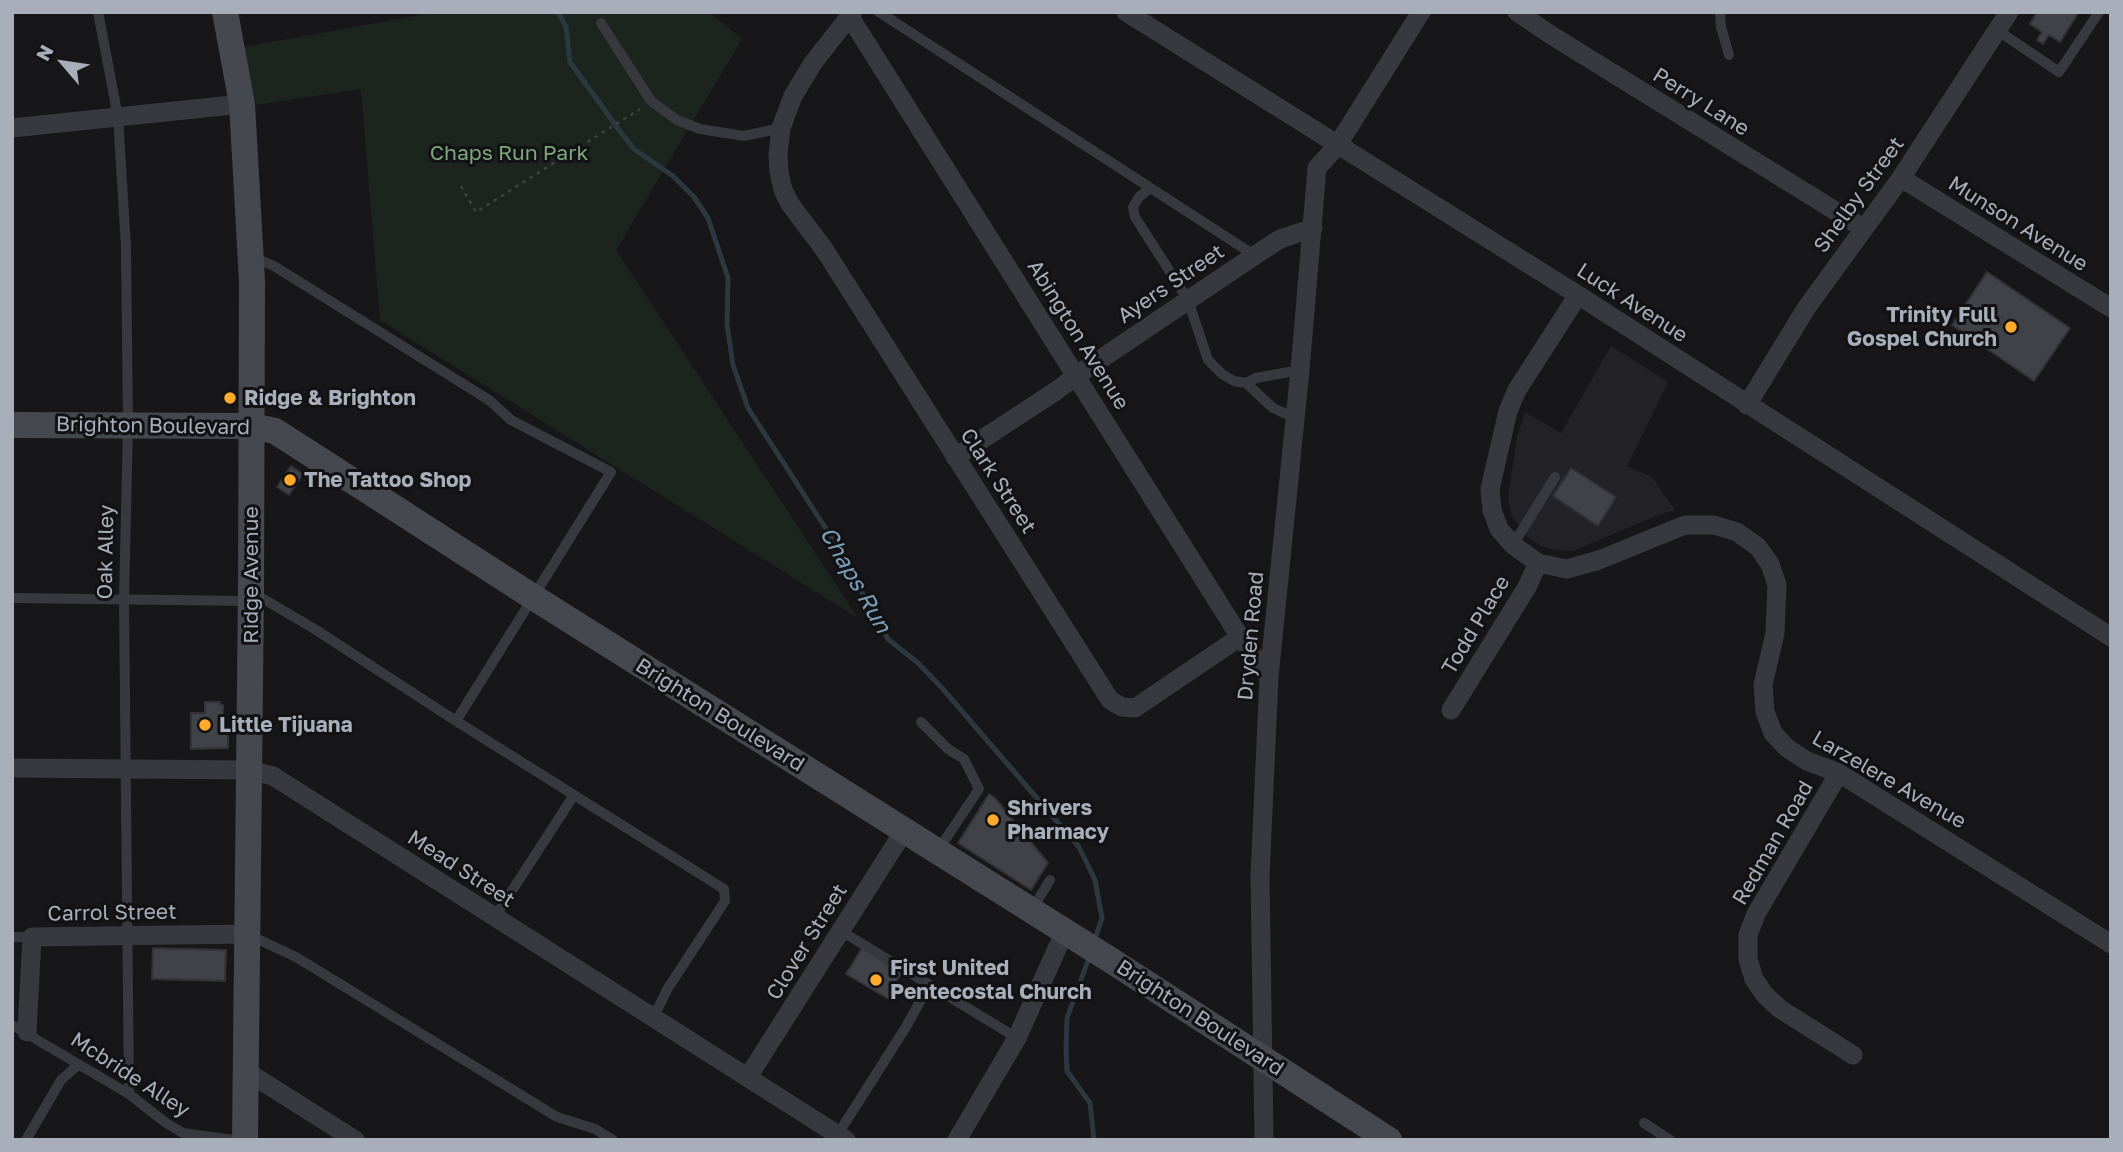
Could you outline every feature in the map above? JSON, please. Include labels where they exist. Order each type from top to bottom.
[{"type":"street","name":"Ridge Avenue","points":[[225,12],[242,104],[251,256],[251,597],[245,1140]]},
{"type":"street","name":"Luck Avenue","points":[[1126,12],[1578,295],[2111,637]]},
{"type":"street","points":[[1337,146],[1421,12]]},
{"type":"street","name":"Perry Lane","points":[[1517,12],[1559,41],[1863,228]]},
{"type":"street","name":"Shelby Street","points":[[1747,405],[1807,307],[1901,178],[2009,12]]},
{"type":"street","name":"Clark Street","points":[[852,14],[813,63],[793,96],[781,128],[779,172],[790,204],[824,249],[1110,700],[1122,707],[1135,708],[1240,637]]},
{"type":"street","name":"Abington Avenue","points":[[852,14],[1240,637],[1269,677]]},
{"type":"street","points":[[12,128],[242,104]]},
{"type":"street","name":"Dryden Road","points":[[1264,1140],[1259,876],[1269,677],[1317,168],[1337,146]]},
{"type":"street","name":"Munson Avenue","points":[[1901,178],[2111,308]]},
{"type":"street","name":"Ayers Street","points":[[955,457],[1280,239],[1313,228]]},
{"type":"street","name":"Larzelere Avenue","points":[[1578,295],[1517,390],[1508,411],[1490,489],[1492,510],[1499,529],[1513,545],[1538,563],[1567,569],[1685,525],[1714,524],[1737,532],[1758,547],[1770,564],[1777,585],[1776,623],[1763,685],[1765,712],[1773,733],[1787,748],[1807,761],[1839,773],[2111,944]]},
{"type":"street","name":"Brighton Boulevard","points":[[12,425],[252,426],[275,431],[533,597],[1112,961],[1389,1140]]},
{"type":"street","name":"Todd Place","points":[[1451,710],[1527,587],[1538,563]]},
{"type":"street","name":"Mead Street","points":[[12,768],[249,770],[272,776],[842,1137]]},
{"type":"street","name":"Redman Road","points":[[1839,773],[1756,914],[1748,935],[1748,959],[1754,979],[1765,995],[1780,1009],[1853,1055]]},
{"type":"street","name":"Clover Street","points":[[748,1077],[904,831]]},
{"type":"street","name":"Carrol Street","points":[[20,1028],[22,937],[247,934]]},
{"type":"street","points":[[957,1140],[1017,1038],[1071,937]]},
{"type":"street","points":[[246,1071],[355,1140]]},
{"type":"lane","name":"Oak Alley","points":[[98,12],[118,117],[126,247],[128,425],[124,599],[129,1094]]},
{"type":"lane","points":[[878,12],[1254,256]]},
{"type":"lane","points":[[1720,12],[1729,55]]},
{"type":"lane","points":[[1997,30],[2059,72],[2099,12]]},
{"type":"lane","points":[[601,23],[651,101],[677,120],[700,129],[744,136],[781,128]]},
{"type":"lane","points":[[1149,189],[1139,197],[1133,207],[1135,217],[1188,300],[1208,360],[1222,374],[1245,383],[1273,408],[1295,418]]},
{"type":"lane","points":[[251,256],[274,266],[489,400],[511,420],[611,472],[456,721]]},
{"type":"lane","points":[[1245,383],[1256,378],[1300,370]]},
{"type":"lane","points":[[1513,545],[1555,477]]},
{"type":"lane","points":[[12,598],[251,597],[313,628],[724,889],[725,901],[668,988],[653,1018]]},
{"type":"lane","points":[[920,722],[964,759],[979,789],[937,852]]},
{"type":"lane","points":[[494,918],[574,795]]},
{"type":"lane","points":[[1031,912],[1051,880]]},
{"type":"lane","points":[[841,931],[1017,1038]]},
{"type":"lane","points":[[247,934],[296,957],[557,1117],[595,1129],[613,1140]]},
{"type":"lane","points":[[842,1137],[929,985]]},
{"type":"lane","name":"Mcbride Alley","points":[[20,1028],[129,1094],[183,1133],[234,1140]]},
{"type":"lane","points":[[26,1140],[61,1080],[78,1065]]},
{"type":"lane","points":[[1644,1123],[1670,1140]]},
{"type":"path","points":[[461,186],[475,212],[634,114]]},
{"type":"shaded area","points":[[1611,346],[1668,382],[1627,466],[1652,477],[1675,510],[1573,551],[1541,546],[1519,527],[1511,514],[1508,497],[1517,437],[1525,412],[1561,433]]},
{"type":"green space","name":"Chaps Run Park","points":[[437,12],[709,12],[742,39],[616,250],[858,618],[380,320],[361,89],[256,105],[244,47]]},
{"type":"building","points":[[2037,12],[2079,12],[2060,42],[2049,35],[2043,44],[2037,40],[2042,32],[2030,24]]},
{"type":"building","name":"Trinity Full Gospel Church","points":[[1987,272],[2070,328],[2034,381],[1952,325]]},
{"type":"building","name":"The Tattoo Shop","points":[[291,466],[303,474],[289,495],[277,487]]},
{"type":"building","points":[[1571,468],[1616,497],[1598,526],[1553,496]]},
{"type":"building","name":"Little Tijuana","points":[[205,702],[220,702],[220,705],[223,705],[223,724],[220,726],[225,726],[225,732],[228,732],[228,748],[191,749],[191,713],[205,713]]},
{"type":"building","name":"Shrivers Pharmacy","points":[[989,794],[1048,863],[1031,890],[958,843]]},
{"type":"building","points":[[153,948],[226,950],[225,981],[152,979]]},
{"type":"building","name":"First United Pentecostal Church","points":[[862,948],[902,972],[893,987],[898,990],[892,1001],[846,974]]},
{"type":"waterway","name":"Chaps Run","points":[[558,12],[566,27],[570,62],[619,130],[634,149],[673,176],[694,197],[708,218],[728,278],[727,324],[733,365],[748,408],[830,535],[888,639],[918,663],[942,688],[1079,847],[1095,880],[1102,918],[1094,942]]},
{"type":"waterway","name":"Chaps Run","points":[[1090,955],[1067,1018],[1066,1047],[1067,1071],[1090,1103],[1094,1140]]},
{"type":"place","name":"Trinity Full Gospel Church","points":[[2011,327]]},
{"type":"place","name":"Ridge & Brighton","points":[[230,398]]},
{"type":"place","name":"The Tattoo Shop","points":[[290,480]]},
{"type":"place","name":"Little Tijuana","points":[[205,725]]},
{"type":"place","name":"Shrivers Pharmacy","points":[[993,820]]},
{"type":"place","name":"First United Pentecostal Church","points":[[876,980]]}]
